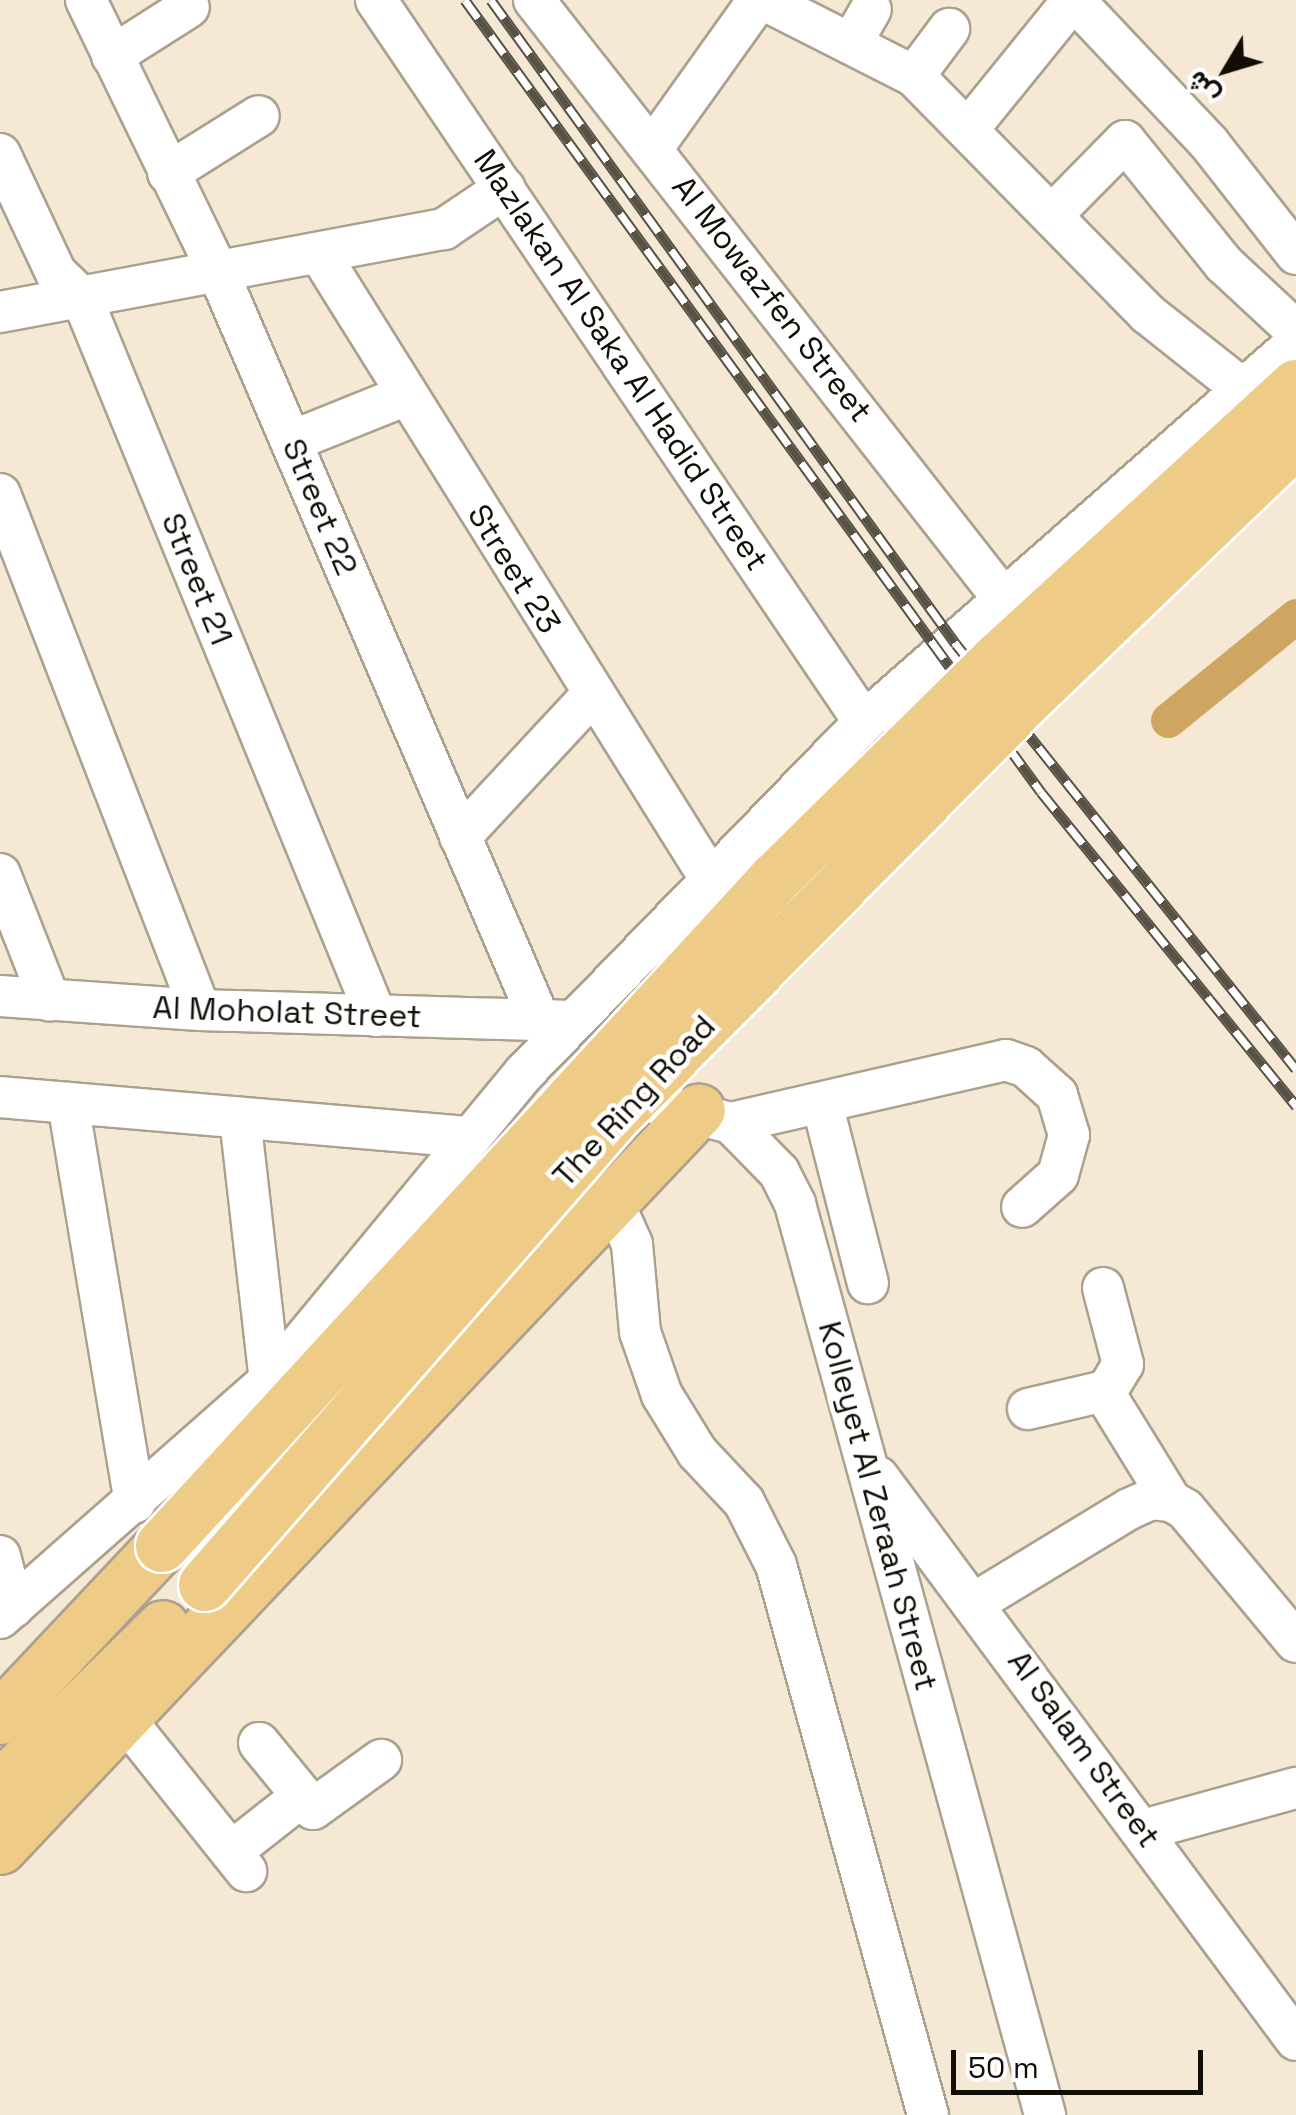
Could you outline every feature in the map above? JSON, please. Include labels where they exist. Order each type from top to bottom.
[{"type":"main road","name":"The Ring Road","points":[[0,1718],[775,879],[998,660],[1296,386]]},
{"type":"main road","name":"The Ring Road","points":[[0,1788],[205,1586],[614,1117],[1029,698],[1296,440]]},
{"type":"main road","points":[[0,1848],[614,1204],[715,1117]]},
{"type":"street","name":"Street 22","points":[[86,0],[219,274],[460,838],[557,1021]]},
{"type":"street","name":"Mazlakan Al Saka Al Hadid Street","points":[[376,0],[864,722]]},
{"type":"street","name":"Al Mowazfen Street","points":[[534,0],[654,146],[1005,601]]},
{"type":"street","points":[[970,127],[1074,0],[1208,143],[1296,254]]},
{"type":"street","points":[[654,146],[780,4],[914,76],[970,127],[1148,314],[1244,390]]},
{"type":"street","points":[[112,56],[189,7]]},
{"type":"street","points":[[851,44],[871,9]]},
{"type":"street","points":[[914,76],[950,28]]},
{"type":"street","points":[[168,172],[259,116]]},
{"type":"street","points":[[1054,213],[1124,142],[1224,264],[1296,331]]},
{"type":"street","name":"Street 21","points":[[0,154],[56,273],[82,298],[376,1016]]},
{"type":"street","points":[[0,312],[321,256],[444,230],[505,188]]},
{"type":"street","name":"Street 23","points":[[321,256],[404,396],[711,880]]},
{"type":"street","points":[[7,1612],[270,1380],[524,1073],[557,1021],[711,880],[864,722],[1296,343]]},
{"type":"street","points":[[292,441],[404,396]]},
{"type":"street","points":[[0,494],[200,1010]]},
{"type":"street","points":[[460,838],[594,694]]},
{"type":"street","points":[[0,874],[50,1001]]},
{"type":"street","name":"Al Moholat Street","points":[[0,997],[200,1010],[557,1021]]},
{"type":"street","points":[[524,1073],[715,1117],[822,1103],[1006,1060],[1026,1067],[1057,1095],[1069,1135],[1058,1175],[1022,1207]]},
{"type":"street","points":[[0,1098],[470,1138]]},
{"type":"street","points":[[68,1103],[135,1502]]},
{"type":"street","points":[[822,1103],[868,1283]]},
{"type":"street","name":"Kolleyet Al Zeraah Street","points":[[715,1117],[768,1159],[795,1204],[1045,2115]]},
{"type":"street","points":[[240,1118],[270,1380]]},
{"type":"street","points":[[614,1204],[632,1244],[640,1332],[662,1395],[697,1452],[744,1502],[776,1565],[928,2115]]},
{"type":"street","points":[[1028,1409],[1105,1391],[1123,1364],[1103,1288]]},
{"type":"street","points":[[1105,1391],[1171,1502]]},
{"type":"street","name":"Al Salam Street","points":[[866,1462],[976,1602],[1296,2040]]},
{"type":"street","points":[[976,1602],[1150,1499],[1185,1509],[1296,1642]]},
{"type":"street","points":[[0,1556],[7,1612]]},
{"type":"street","points":[[124,1718],[238,1862],[302,1796]]},
{"type":"street","points":[[259,1743],[302,1796],[318,1809],[381,1760]]},
{"type":"street","points":[[1142,1830],[1296,1788]]},
{"type":"waterway","points":[[1168,720],[1296,616]]},
{"type":"railway","points":[[465,0],[1041,792],[1296,1106]]},
{"type":"railway","points":[[491,0],[956,644],[1296,1069]]}]
